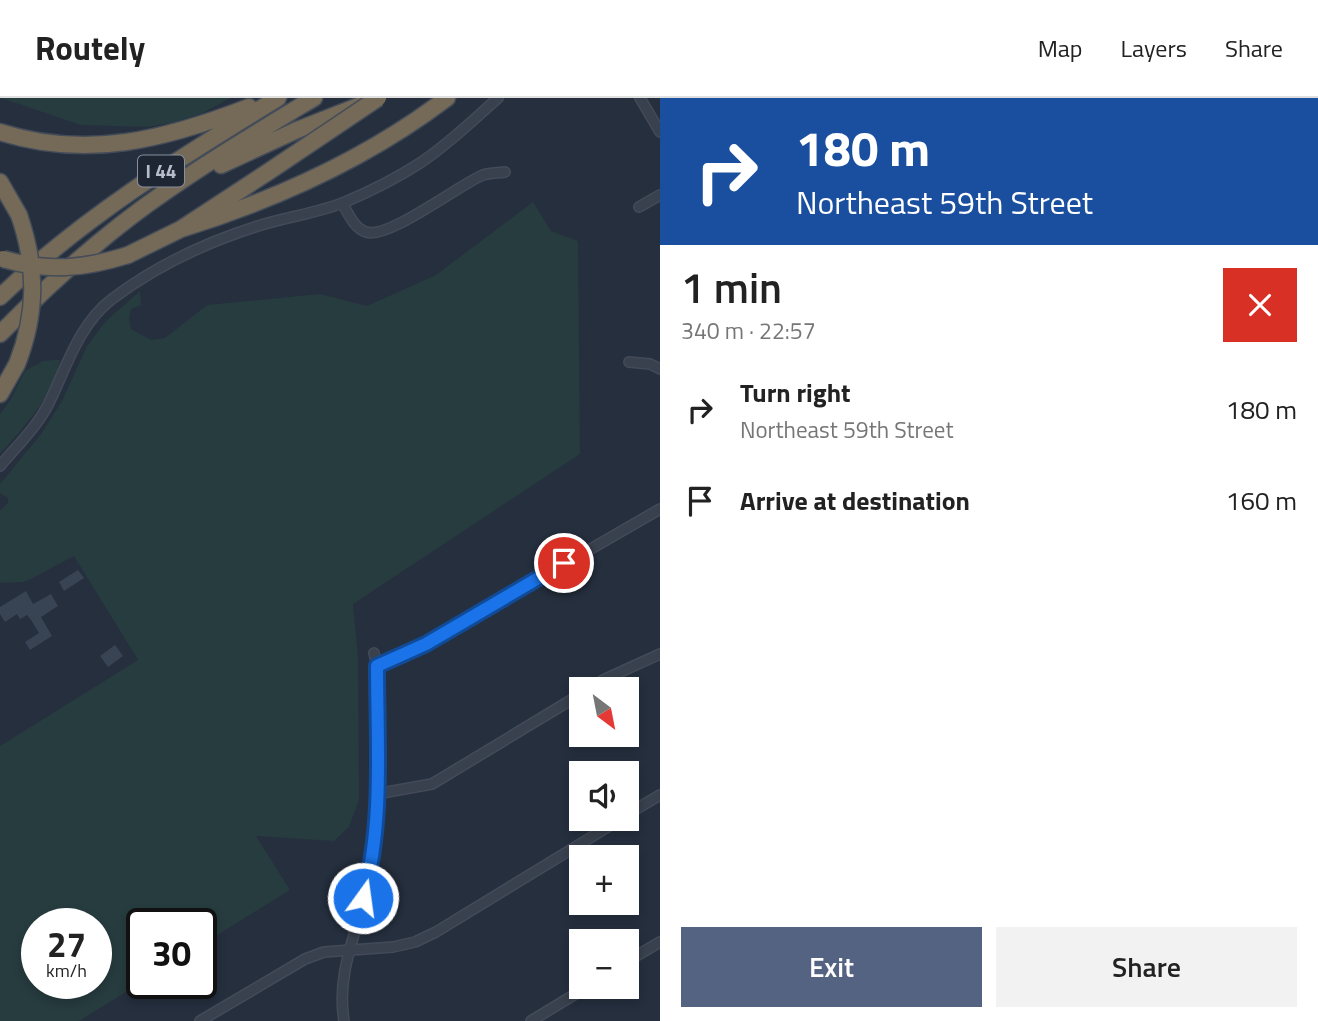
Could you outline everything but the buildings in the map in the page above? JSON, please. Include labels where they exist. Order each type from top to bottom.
[{"type":"highway","points":[[0,131],[51,144],[119,144],[196,127],[271,98]]},
{"type":"highway","name":"I 44","points":[[0,297],[50,252],[103,211],[156,174],[278,98]]},
{"type":"highway","name":"I 44","points":[[0,334],[90,250],[165,192],[314,98]]},
{"type":"highway","points":[[165,192],[297,130],[379,98]]},
{"type":"highway","points":[[2,258],[40,267],[71,268],[128,255],[181,229],[379,98]]},
{"type":"highway","points":[[181,229],[238,211],[362,153],[447,98]]},
{"type":"highway","points":[[0,182],[19,215],[30,252],[34,289],[30,323],[17,364],[0,394]]},
{"type":"street","points":[[0,466],[31,431],[48,405],[80,339],[109,301],[149,274],[203,244],[342,203],[421,162],[460,133],[498,98]]},
{"type":"street","points":[[640,98],[660,132]]},
{"type":"street","points":[[342,203],[356,225],[364,232],[372,233],[388,228],[483,175],[505,172]]},
{"type":"street","points":[[639,207],[660,195]]},
{"type":"street","points":[[629,362],[650,364],[660,369]]},
{"type":"street","points":[[377,666],[426,644],[660,509]]},
{"type":"street","points":[[344,1021],[340,999],[349,949],[371,873],[376,834],[377,666],[374,653]]},
{"type":"street","points":[[610,677],[660,654]]},
{"type":"street","points":[[376,794],[432,784],[569,701]]},
{"type":"street","points":[[639,807],[660,795]]},
{"type":"street","points":[[200,1021],[305,959],[324,952],[393,947],[426,937],[601,831]]},
{"type":"street","points":[[639,954],[660,942]]},
{"type":"street","points":[[531,1021],[569,998]]},
{"type":"green space","points":[[1,98],[230,98],[203,113],[147,127],[81,125]]},
{"type":"green space","points":[[533,202],[551,231],[578,241],[580,454],[353,604],[358,657],[359,800],[349,827],[334,841],[256,836],[290,890],[217,935],[217,908],[126,908],[126,992],[79,1021],[0,1021],[0,746],[138,660],[74,556],[31,579],[0,583],[0,511],[8,503],[8,498],[0,493],[0,484],[41,434],[62,401],[87,346],[106,321],[140,291],[141,305],[131,309],[131,329],[151,340],[165,338],[207,305],[320,294],[367,306],[436,275]]},
{"type":"green space","points":[[60,360],[44,399],[0,454],[0,414],[25,371],[43,361]]},
{"type":"route","points":[[363,898],[371,873],[376,834],[377,666],[426,644],[564,563]]}]
